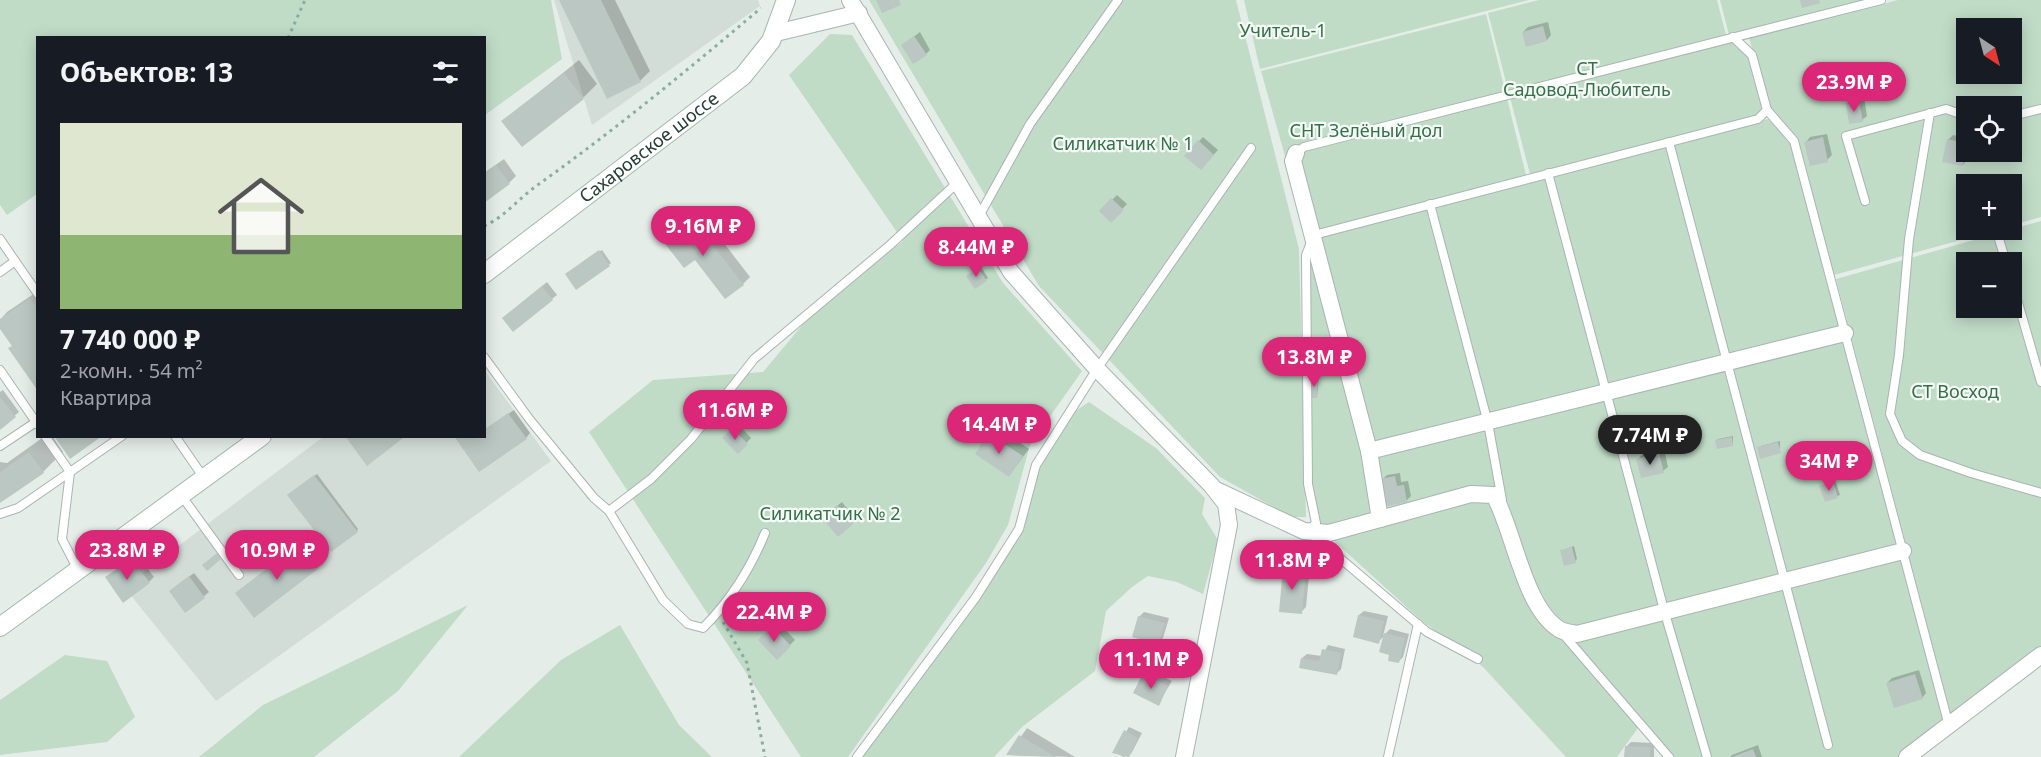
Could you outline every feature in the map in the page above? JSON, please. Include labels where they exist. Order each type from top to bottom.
[{"type":"main road","name":"Сахаровское шоссе","points":[[486,272],[736,82],[756,63],[776,33],[786,0]]},
{"type":"main road","points":[[0,627],[259,438]]},
{"type":"street","points":[[776,33],[855,7],[1011,272],[1097,369],[1226,504],[1229,525],[1184,757]]},
{"type":"street","points":[[1296,153],[1293,161],[1369,451],[1380,519]]},
{"type":"street","points":[[1369,451],[1845,333]]},
{"type":"street","points":[[1215,490],[1308,531],[1329,533],[1471,494],[1494,495],[1504,514],[1524,577],[1545,616],[1559,630],[1577,634],[1903,551]]},
{"type":"street","points":[[1907,757],[2037,664]]},
{"type":"lane","points":[[978,218],[1030,124],[1118,0]]},
{"type":"lane","points":[[1296,153],[1304,147],[1881,0]]},
{"type":"lane","points":[[1733,37],[1752,55],[1767,110],[1794,141],[1949,726]]},
{"type":"lane","points":[[1865,201],[1846,136],[1946,109],[1956,112]]},
{"type":"lane","points":[[2022,114],[2041,109]]},
{"type":"lane","points":[[1478,659],[1418,624],[1308,531],[1316,523],[1308,484],[1306,255],[1314,235],[1758,119],[1767,110]]},
{"type":"lane","points":[[1930,113],[1909,239],[1899,356],[1890,414],[1902,441],[1920,454],[1971,473],[2041,493]]},
{"type":"lane","points":[[1669,142],[1828,745]]},
{"type":"lane","points":[[857,757],[976,597],[1019,529],[1036,465],[1097,369],[1251,148]]},
{"type":"lane","points":[[1548,173],[1664,610],[1707,757]]},
{"type":"lane","points":[[609,511],[651,479],[691,439],[754,359],[890,245],[957,183]]},
{"type":"lane","points":[[1430,204],[1488,423],[1504,514]]},
{"type":"lane","points":[[0,239],[36,291]]},
{"type":"lane","points":[[0,272],[15,261]]},
{"type":"lane","points":[[2022,316],[2041,382]]},
{"type":"lane","points":[[486,360],[530,420],[594,498],[609,511],[663,600],[688,624],[703,628],[718,613],[752,566],[765,533]]},
{"type":"lane","points":[[0,370],[36,423]]},
{"type":"lane","points":[[0,446],[36,425]]},
{"type":"lane","points":[[46,438],[70,472],[62,539],[78,570]]},
{"type":"lane","points":[[0,514],[18,508],[119,438]]},
{"type":"lane","points":[[176,438],[204,479]]},
{"type":"lane","points":[[181,495],[239,575]]},
{"type":"lane","points":[[1388,757],[1418,624]]},
{"type":"lane","points":[[1559,630],[1668,757]]},
{"type":"path","points":[[289,36],[305,0]]},
{"type":"path","points":[[486,225],[495,221],[521,197],[598,142],[761,8]]},
{"type":"path","points":[[718,613],[747,663],[765,757]]},
{"type":"shaded area","points":[[554,0],[758,0],[760,6],[592,125]]},
{"type":"shaded area","points":[[486,372],[551,461],[216,701],[124,587],[322,438],[486,438]]},
{"type":"green space","points":[[0,0],[551,0],[562,59],[486,114],[486,36],[36,36],[36,195],[7,215],[0,205]]},
{"type":"green space","name":"Силикатчик № 1","points":[[869,0],[1236,0],[1299,249],[1306,517],[1291,517],[1220,477],[1039,286]]},
{"type":"green space","name":"Учитель-1","points":[[1244,0],[1529,0],[1260,69]]},
{"type":"green space","name":"СТ Садовод-Любитель","points":[[1539,0],[1717,0],[1726,35],[1749,56],[1763,109],[1756,116],[1530,174],[1488,13]]},
{"type":"green space","points":[[1720,0],[1863,0],[1729,35]]},
{"type":"green space","points":[[1898,0],[2041,0],[2041,217],[2022,222],[2022,174],[1956,174],[1956,240],[1961,240],[1834,275],[1797,139],[1770,107],[1749,38]]},
{"type":"green space","name":"СНТ Зелёный дол","points":[[1486,14],[1526,175],[1307,234],[1261,71]]},
{"type":"green space","name":"Силикатчик № 2","points":[[830,34],[852,35],[1003,283],[1082,371],[1030,445],[1008,525],[986,563],[848,757],[801,757],[589,432],[653,380],[763,372],[809,317],[903,241],[789,75]]},
{"type":"green space","points":[[1768,119],[1791,143],[1945,724],[1901,757],[1674,757],[1643,721],[1617,757],[1566,757],[1483,667],[1422,621],[1312,521],[1309,238]]},
{"type":"green space","name":"СТ Восход","points":[[2041,221],[2041,661],[1951,716],[1836,279],[1974,240],[2022,240],[2022,226]]},
{"type":"green space","points":[[1089,402],[1156,448],[1205,498],[1202,514],[1218,540],[1203,594],[1177,582],[1148,576],[1132,587],[1106,611],[1095,671],[1022,727],[994,757],[861,757],[1019,529],[1036,465],[1066,417]]},
{"type":"green space","points":[[468,605],[398,691],[314,757],[199,757],[263,705]]},
{"type":"green space","points":[[620,625],[679,725],[712,757],[459,757],[561,660]]},
{"type":"green space","points":[[65,655],[107,661],[135,717],[107,742],[0,755],[0,700]]},
{"type":"building","points":[[559,0],[601,0],[641,82],[607,99]]},
{"type":"building","points":[[876,0],[899,0],[901,5],[882,13]]},
{"type":"building","points":[[1800,0],[1819,0],[1820,3],[1802,8]]},
{"type":"building","points":[[1543,26],[1547,41],[1526,47],[1522,32]]},
{"type":"building","points":[[914,36],[927,55],[913,64],[901,45]]},
{"type":"building","points":[[564,73],[584,99],[522,147],[501,121]]},
{"type":"building","points":[[1859,101],[1863,122],[1849,124],[1846,103]]},
{"type":"building","points":[[1823,137],[1828,162],[1810,166],[1804,142]]},
{"type":"building","points":[[1947,139],[1956,141],[1956,162],[1964,162],[1963,166],[1942,162]]},
{"type":"building","points":[[1198,140],[1214,155],[1201,170],[1184,156]]},
{"type":"building","points":[[496,165],[510,184],[486,202],[486,172]]},
{"type":"building","points":[[1111,198],[1124,210],[1111,223],[1099,211]]},
{"type":"building","points":[[692,218],[744,285],[725,299],[695,260],[684,268],[662,240]]},
{"type":"building","points":[[599,250],[610,266],[576,290],[565,274]]},
{"type":"building","points":[[978,268],[987,281],[975,289],[966,276]]},
{"type":"building","points":[[542,286],[553,300],[513,332],[502,318]]},
{"type":"building","points":[[30,298],[36,306],[36,388],[8,348],[12,346],[0,329],[0,319]]},
{"type":"building","points":[[1310,377],[1318,377],[1317,398],[1309,398]]},
{"type":"building","points":[[0,397],[16,417],[0,430]]},
{"type":"building","points":[[508,413],[527,439],[479,472],[455,438],[486,438],[486,429]]},
{"type":"building","points":[[1640,417],[1643,431],[1626,435],[1623,421]]},
{"type":"building","points":[[732,428],[748,444],[738,454],[722,438]]},
{"type":"building","points":[[988,433],[1023,456],[1009,477],[975,454]]},
{"type":"building","points":[[1732,437],[1733,446],[1717,449],[1715,440]]},
{"type":"building","points":[[55,438],[99,438],[70,459]]},
{"type":"building","points":[[346,438],[403,438],[367,466]]},
{"type":"building","points":[[1778,442],[1781,453],[1760,459],[1757,447]]},
{"type":"building","points":[[29,452],[44,473],[0,503],[0,472]]},
{"type":"building","points":[[1659,453],[1664,473],[1641,478],[1636,459]]},
{"type":"building","points":[[314,475],[358,532],[331,552],[287,495]]},
{"type":"building","points":[[1395,476],[1397,486],[1404,485],[1407,502],[1388,506],[1384,501],[1380,479]]},
{"type":"building","points":[[1833,481],[1838,498],[1825,502],[1819,486]]},
{"type":"building","points":[[837,505],[853,524],[838,537],[822,518]]},
{"type":"building","points":[[301,543],[319,568],[254,618],[235,593]]},
{"type":"building","points":[[1572,547],[1576,563],[1564,566],[1560,550]]},
{"type":"building","points":[[217,553],[221,559],[207,571],[202,565]]},
{"type":"building","points":[[132,559],[150,583],[123,603],[105,577]]},
{"type":"building","points":[[1283,568],[1306,570],[1302,614],[1279,612]]},
{"type":"building","points":[[189,576],[205,598],[185,613],[169,591]]},
{"type":"building","points":[[1358,615],[1384,621],[1379,644],[1353,637]]},
{"type":"building","points":[[1138,616],[1165,623],[1159,644],[1132,637]]},
{"type":"building","points":[[772,626],[791,646],[777,660],[758,640]]},
{"type":"building","points":[[1384,633],[1405,638],[1399,663],[1388,661],[1389,655],[1379,652]]},
{"type":"building","points":[[1322,649],[1341,653],[1337,675],[1299,668],[1301,658],[1319,661]]},
{"type":"building","points":[[1143,673],[1168,686],[1159,706],[1133,693]]},
{"type":"building","points":[[1915,674],[1923,699],[1894,708],[1886,683]]},
{"type":"building","points":[[1124,730],[1138,738],[1129,757],[1112,753]]},
{"type":"building","points":[[1019,735],[1056,757],[1006,755]]},
{"type":"building","points":[[1625,746],[1650,747],[1650,757],[1624,757]]},
{"type":"building","points":[[1753,749],[1756,757],[1732,757]]}]
